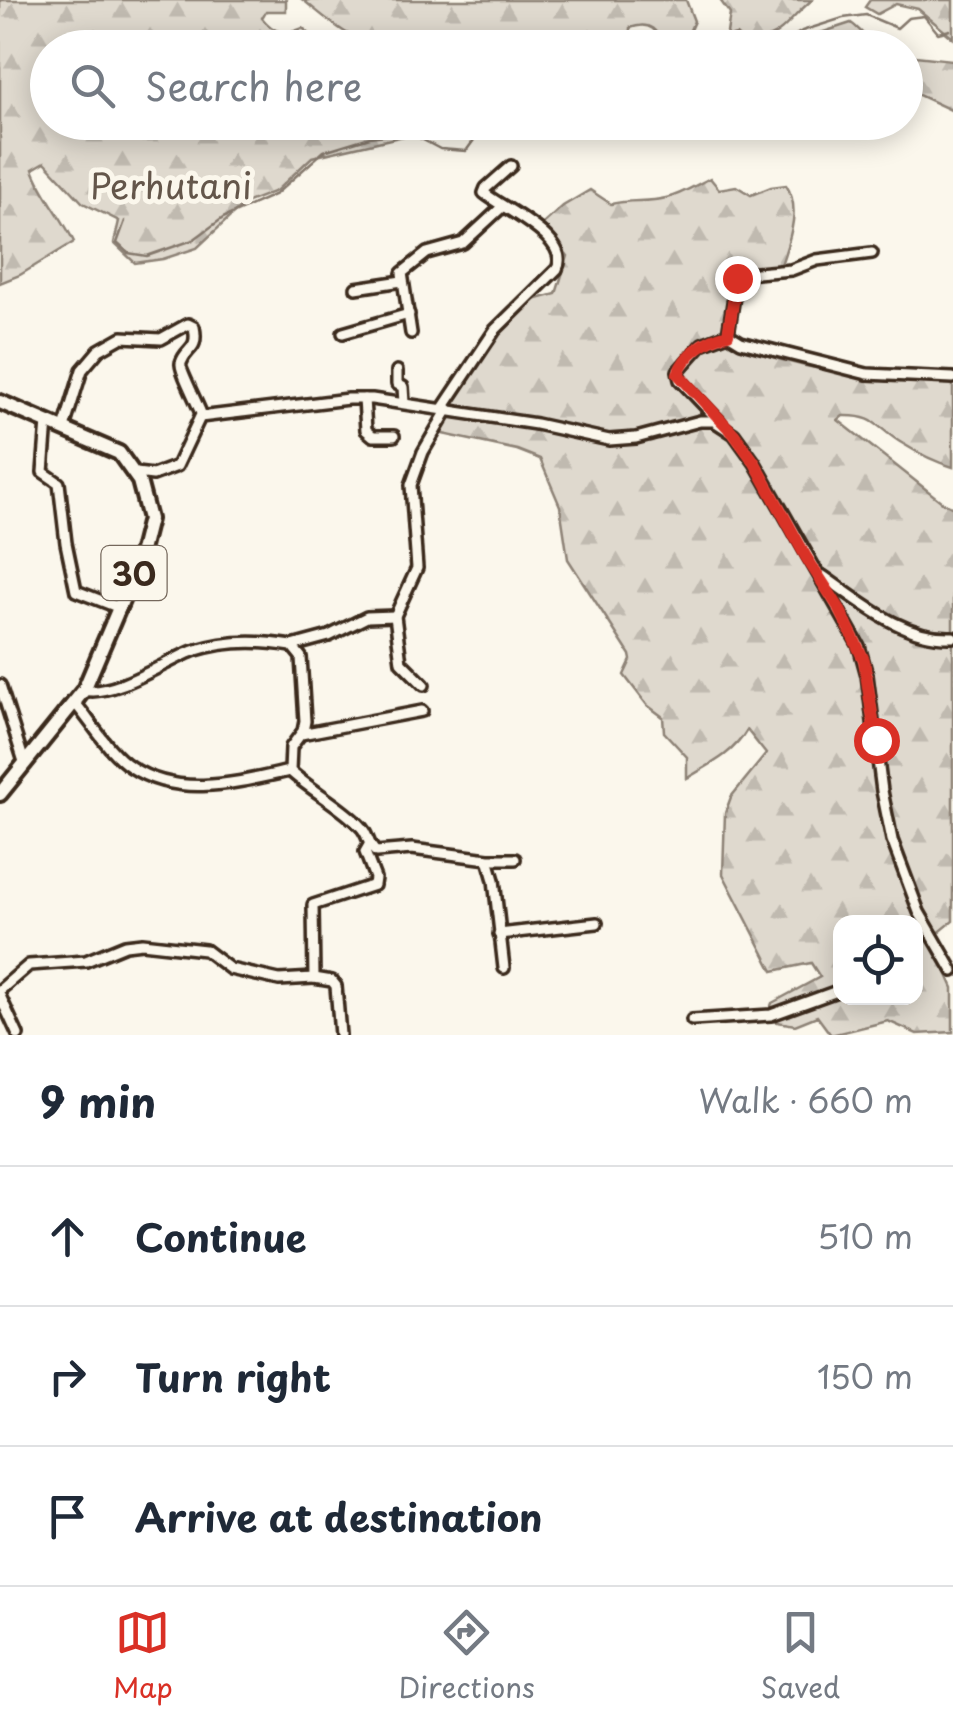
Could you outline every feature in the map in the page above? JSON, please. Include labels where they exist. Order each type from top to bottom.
[{"type":"highway","points":[[0,402],[112,448],[136,473]]},
{"type":"highway","name":"30","points":[[0,794],[84,690],[120,608],[148,531],[149,508],[136,473]]},
{"type":"street","points":[[424,686],[400,662],[395,616],[417,568],[410,485],[445,409],[496,330],[561,260],[538,229],[502,208],[484,190],[511,166]]},
{"type":"street","points":[[411,332],[402,273],[420,257],[463,243],[502,208]]},
{"type":"street","points":[[728,334],[735,283],[740,276],[872,253]]},
{"type":"street","points":[[356,288],[402,281]]},
{"type":"street","points":[[343,333],[410,314]]},
{"type":"street","points":[[64,428],[82,370],[99,350],[122,337],[162,339],[188,324],[194,327],[196,339],[180,370],[196,396],[202,416]]},
{"type":"street","points":[[728,334],[741,342],[850,371],[953,378]]},
{"type":"street","points":[[728,334],[702,344],[678,371],[680,380],[755,463],[864,660],[890,832],[919,912],[953,971]]},
{"type":"street","points":[[397,371],[404,403]]},
{"type":"street","points":[[136,473],[153,476],[174,468],[202,416],[364,398],[576,431],[610,440],[636,438],[700,421],[722,425]]},
{"type":"street","points":[[364,398],[369,434],[394,436]]},
{"type":"street","points":[[47,422],[42,468],[47,478],[59,483],[76,591],[120,608]]},
{"type":"street","points":[[817,572],[906,629],[924,636],[953,637]]},
{"type":"street","points":[[84,690],[104,690],[194,651],[236,642],[292,646],[330,636],[367,617],[395,616]]},
{"type":"street","points":[[290,771],[291,747],[305,720],[301,658],[292,646]]},
{"type":"street","points":[[0,685],[25,764]]},
{"type":"street","points":[[75,703],[133,769],[172,783],[220,786],[290,771]]},
{"type":"street","points":[[301,734],[422,712]]},
{"type":"street","points":[[290,771],[360,826],[376,852],[412,849],[516,859]]},
{"type":"street","points":[[314,978],[314,905],[374,885],[376,878],[366,852],[369,845]]},
{"type":"street","points":[[488,859],[504,968]]},
{"type":"street","points":[[499,934],[597,924]]},
{"type":"street","points":[[923,929],[928,926]]},
{"type":"street","points":[[18,1035],[0,993],[30,964],[86,962],[142,943],[205,950],[230,970],[279,980],[332,981],[336,986],[340,1035]]},
{"type":"street","points":[[692,1020],[771,1015],[833,993]]},
{"type":"green space","name":"Perhutani","points":[[0,0],[286,0],[286,11],[266,11],[262,18],[276,30],[30,30],[30,140],[386,140],[312,157],[276,191],[245,203],[197,248],[135,263],[114,243],[119,221],[83,203],[45,162],[33,169],[74,242],[0,283]]},
{"type":"green space","points":[[303,0],[686,0],[694,21],[690,30],[653,30],[643,25],[630,30],[341,30]]},
{"type":"green space","points":[[720,0],[812,0],[780,30],[727,30],[730,14]]},
{"type":"green space","points":[[870,0],[953,0],[953,38],[918,9],[896,4],[877,14],[865,7]]},
{"type":"green space","points":[[851,23],[859,30],[830,30]]},
{"type":"green space","points":[[923,57],[953,60],[953,111],[923,97]]},
{"type":"green space","points":[[710,178],[719,189],[736,186],[751,195],[786,185],[791,194],[793,225],[781,265],[735,273],[730,283],[727,339],[809,367],[953,384],[953,467],[912,449],[869,420],[843,416],[838,420],[953,508],[953,921],[931,939],[953,988],[953,1032],[917,1034],[888,1021],[831,1035],[817,1016],[795,1025],[766,1020],[772,1003],[820,977],[811,963],[773,971],[723,874],[725,813],[731,797],[766,754],[747,730],[728,752],[687,778],[687,757],[664,732],[663,717],[647,705],[624,675],[630,655],[568,559],[560,506],[540,459],[438,430],[454,396],[491,340],[526,302],[556,294],[568,256],[543,224],[590,190],[611,204],[666,198]]},
{"type":"waterway","points":[[805,30],[866,15],[897,28],[908,18],[924,16],[938,33],[950,30]]},
{"type":"waterway","points":[[125,221],[117,243],[128,253],[147,256],[193,240],[223,218],[276,194],[324,151],[360,140]]},
{"type":"waterway","points":[[423,140],[440,149],[466,151],[474,140]]},
{"type":"route","points":[[737,278],[728,334],[702,344],[678,374],[734,434],[755,463],[839,608],[864,660],[876,740]]}]
